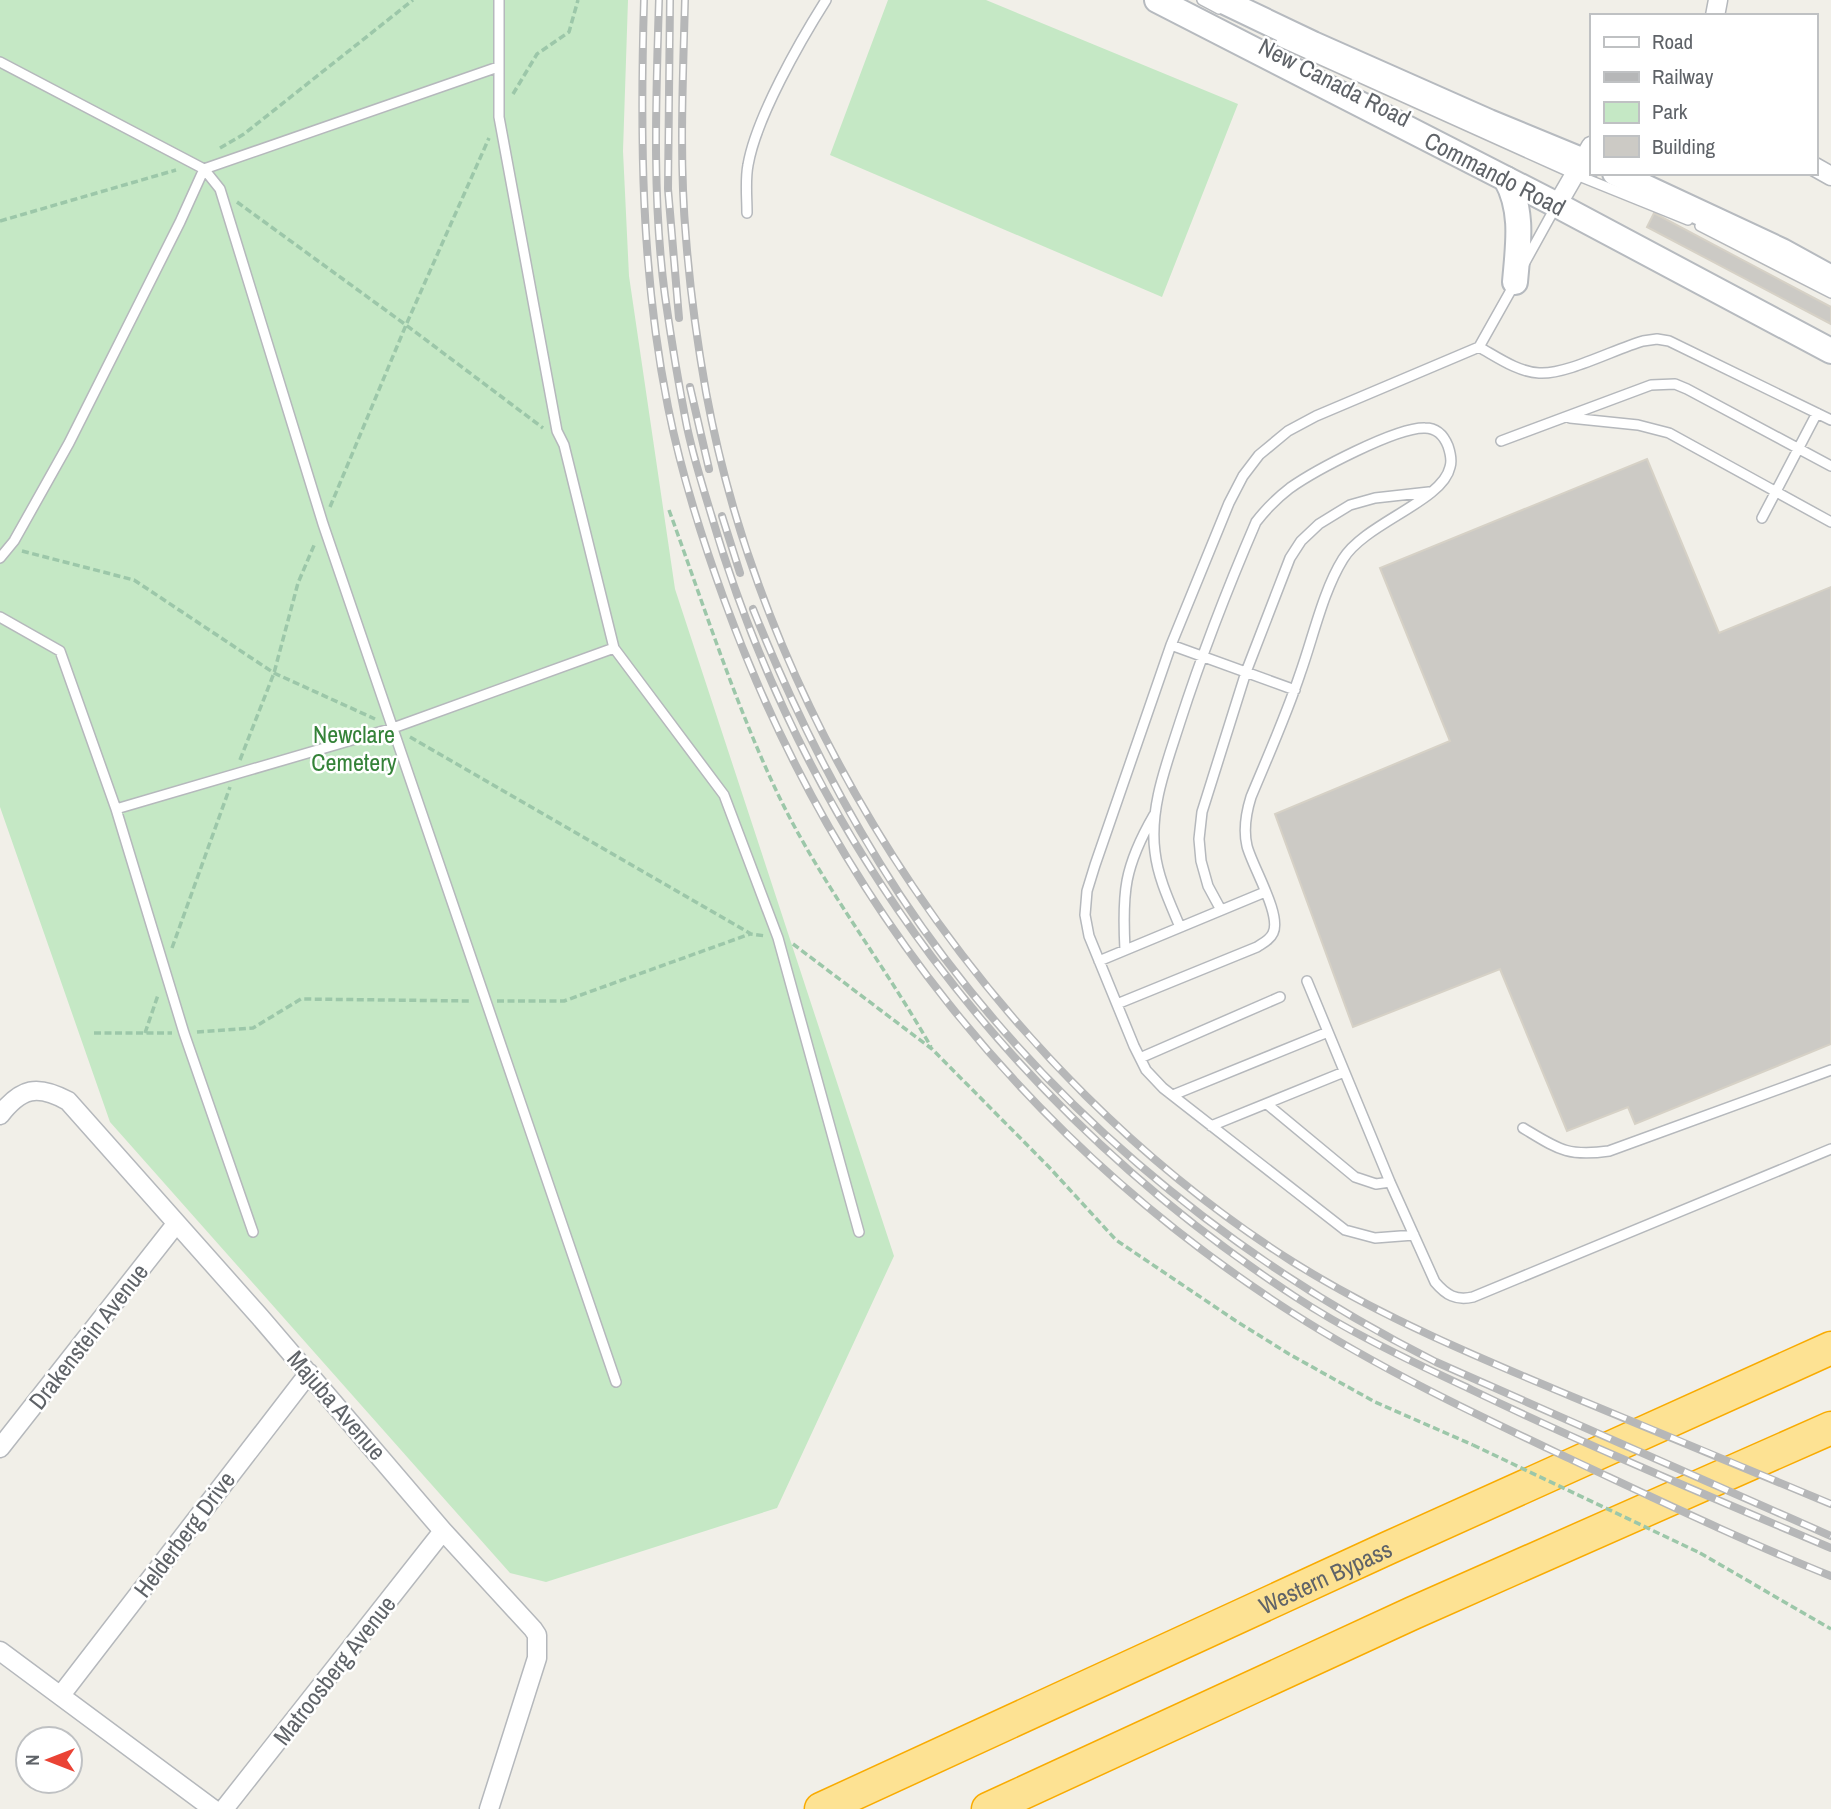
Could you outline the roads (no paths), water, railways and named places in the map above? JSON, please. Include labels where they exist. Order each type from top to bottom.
[{"type":"highway","name":"Western Bypass","points":[[821,1809],[1831,1348]]},
{"type":"highway","points":[[988,1809],[1413,1613],[1831,1428]]},
{"type":"main road","name":"Commando Road","points":[[1157,0],[1561,198],[1831,351]]},
{"type":"main road","name":"Commando Road","points":[[1221,0],[1489,122],[1585,161]]},
{"type":"main road","points":[[1619,175],[1782,251],[1831,278]]},
{"type":"main road","points":[[1515,282],[1518,213],[1513,192],[1516,178]]},
{"type":"street","points":[[1561,198],[1585,161]]},
{"type":"street","name":"Majuba Avenue","points":[[0,1115],[16,1096],[33,1090],[46,1091],[68,1101],[537,1636],[537,1658],[489,1809]]},
{"type":"street","name":"Drakenstein Avenue","points":[[0,1448],[176,1224]]},
{"type":"street","name":"Helderberg Drive","points":[[61,1695],[309,1373]]},
{"type":"street","name":"Matroosberg Avenue","points":[[224,1809],[443,1531]]},
{"type":"street","points":[[0,1651],[213,1809]]},
{"type":"lane","points":[[499,0],[499,117],[557,431],[564,445],[614,648],[724,795],[778,938],[859,1232]]},
{"type":"lane","points":[[747,213],[747,166],[754,142],[783,79],[826,0]]},
{"type":"lane","name":"New Canada Road","points":[[1174,0],[1516,178]]},
{"type":"lane","name":"New Canada Road","points":[[1202,0],[1249,25]]},
{"type":"lane","name":"New Canada Road","points":[[1272,37],[1585,161]]},
{"type":"lane","points":[[0,62],[199,166],[220,189],[323,524],[616,1382]]},
{"type":"lane","points":[[199,166],[498,67]]},
{"type":"lane","points":[[0,558],[14,541],[69,443],[131,323],[197,186],[199,166]]},
{"type":"lane","name":"New Canada Road","points":[[1610,175],[1690,221],[1831,293]]},
{"type":"lane","points":[[1414,1235],[1375,1238],[1345,1230],[1211,1126],[1146,1070],[1089,936],[1085,915],[1087,891],[1171,645],[1229,503],[1243,476],[1259,455],[1288,431],[1479,347],[1561,198]]},
{"type":"lane","points":[[1479,347],[1523,370],[1539,373],[1555,372],[1643,341],[1669,341],[1831,421]]},
{"type":"lane","points":[[1502,442],[1651,385],[1675,384],[1831,466]]},
{"type":"lane","points":[[1762,518],[1817,413]]},
{"type":"lane","points":[[1564,418],[1638,425],[1669,433],[1831,522]]},
{"type":"lane","points":[[1117,1004],[1257,947],[1274,932],[1275,922],[1246,844],[1246,815],[1343,559],[1355,543],[1373,529],[1433,492],[1444,481],[1450,467],[1450,452],[1445,438],[1437,430],[1425,428],[1382,440],[1326,465],[1289,489],[1269,506],[1256,522],[1202,656],[1165,768],[1155,814],[1154,851],[1162,884],[1180,928]]},
{"type":"lane","points":[[1222,910],[1208,886],[1201,861],[1199,839],[1202,812],[1246,673],[1290,558],[1301,541],[1319,524],[1350,505],[1375,498],[1433,492]]},
{"type":"lane","points":[[0,617],[60,650],[116,809],[184,1033],[253,1232]]},
{"type":"lane","points":[[1171,645],[1295,690]]},
{"type":"lane","points":[[116,809],[393,727],[614,648]]},
{"type":"lane","points":[[1125,950],[1122,905],[1127,876],[1139,841],[1155,814]]},
{"type":"lane","points":[[1099,961],[1265,892]]},
{"type":"lane","points":[[1307,981],[1390,1182],[1435,1282],[1447,1294],[1464,1299],[1831,1149]]},
{"type":"lane","points":[[1140,1058],[1280,997]]},
{"type":"lane","points":[[1173,1095],[1328,1032]]},
{"type":"lane","points":[[1523,1128],[1560,1151],[1585,1154],[1609,1151],[1831,1070]]},
{"type":"lane","points":[[1211,1126],[1344,1072]]},
{"type":"lane","points":[[1267,1104],[1355,1177],[1376,1184],[1390,1182]]},
{"type":"railway","points":[[644,0],[642,102],[647,255],[668,407],[693,506],[725,602],[769,711],[822,814],[882,912],[949,1004],[1024,1091],[1106,1171],[1195,1245],[1291,1312],[1392,1371],[1496,1424],[1764,1548],[1831,1576]]},
{"type":"railway","points":[[659,0],[656,148],[661,259],[677,375],[697,468],[751,633],[802,747],[862,855],[932,957],[1010,1053],[1097,1141],[1192,1223],[1294,1296],[1381,1346],[1516,1411],[1831,1548]]},
{"type":"railway","points":[[670,0],[668,189],[679,318]]},
{"type":"railway","points":[[685,0],[682,149],[690,277],[706,392],[737,520],[783,647],[842,769],[912,886],[994,995],[1086,1096],[1186,1185],[1293,1262],[1360,1301],[1465,1351],[1831,1504]]},
{"type":"railway","points":[[690,387],[709,469]]},
{"type":"railway","points":[[722,516],[740,573]]},
{"type":"railway","points":[[753,609],[819,756],[900,895],[952,968],[1010,1038],[1072,1103],[1138,1163],[1207,1220],[1281,1272],[1357,1319],[1436,1362],[1831,1536]]},
{"type":"park label","name":"Newclare Cemetery","points":[[354,748]]}]
